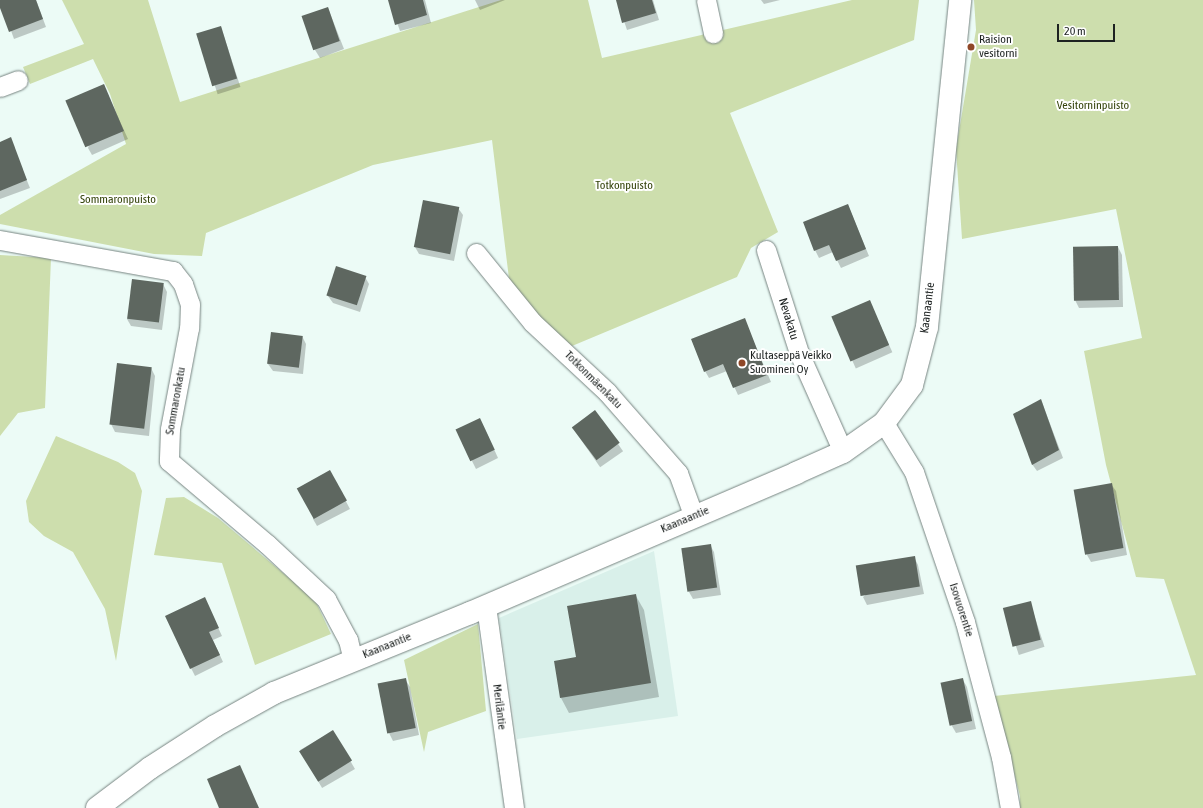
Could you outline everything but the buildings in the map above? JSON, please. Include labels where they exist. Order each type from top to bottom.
[{"type":"street","points":[[706,0],[713,33]]},
{"type":"street","name":"Kaanaantie","points":[[97,808],[150,768],[215,726],[274,692],[486,606],[843,452],[884,423],[912,385],[927,326],[960,0]]},
{"type":"street","points":[[0,87],[18,80]]},
{"type":"street","name":"Sommaronkatu","points":[[0,240],[173,271],[184,284],[190,310],[190,328],[170,429],[169,461],[266,544],[326,600],[348,640],[353,660]]},
{"type":"street","name":"Nevakatu","points":[[766,250],[799,353],[843,452]]},
{"type":"street","name":"Totkonmäenkatu","points":[[476,253],[532,322],[607,392],[678,473],[694,517]]},
{"type":"street","name":"Isovuorentie","points":[[884,423],[914,472],[965,622],[1001,757],[1010,808]]},
{"type":"street","name":"Meriläntie","points":[[486,606],[514,808]]},
{"type":"shaded area","points":[[654,551],[678,716],[517,739],[499,618]]},
{"type":"green space","name":"Totkonpuisto","points":[[62,0],[148,0],[180,102],[501,0],[588,0],[602,58],[852,0],[919,0],[914,40],[730,113],[778,232],[751,248],[737,277],[572,346],[537,323],[511,295],[492,140],[373,165],[206,233],[202,256],[154,254],[0,224],[0,215],[126,144],[110,94],[93,59],[30,84],[23,67],[84,44]]},
{"type":"green space","name":"Vesitorninpuisto","points":[[974,0],[1203,0],[1203,808],[1020,808],[1020,796],[994,696],[1196,675],[1164,579],[1136,577],[1106,465],[1084,351],[1142,338],[1116,209],[962,239],[956,149],[976,30]]},
{"type":"green space","points":[[0,255],[51,258],[45,408],[18,413],[0,436]]},
{"type":"green space","points":[[56,436],[118,462],[135,473],[142,491],[116,661],[105,609],[73,552],[44,536],[29,522],[26,501]]},
{"type":"green space","points":[[184,497],[218,518],[315,600],[331,634],[255,665],[222,563],[154,555],[166,498]]},
{"type":"green space","points":[[478,624],[486,711],[428,732],[424,752],[404,660]]},
{"type":"place","name":"Raision vesitorni","points":[[971,47]]},
{"type":"place","name":"Kultaseppä Veikko Suominen Oy","points":[[742,363]]},
{"type":"park label","name":"Sommaronpuisto","points":[[118,200]]}]
